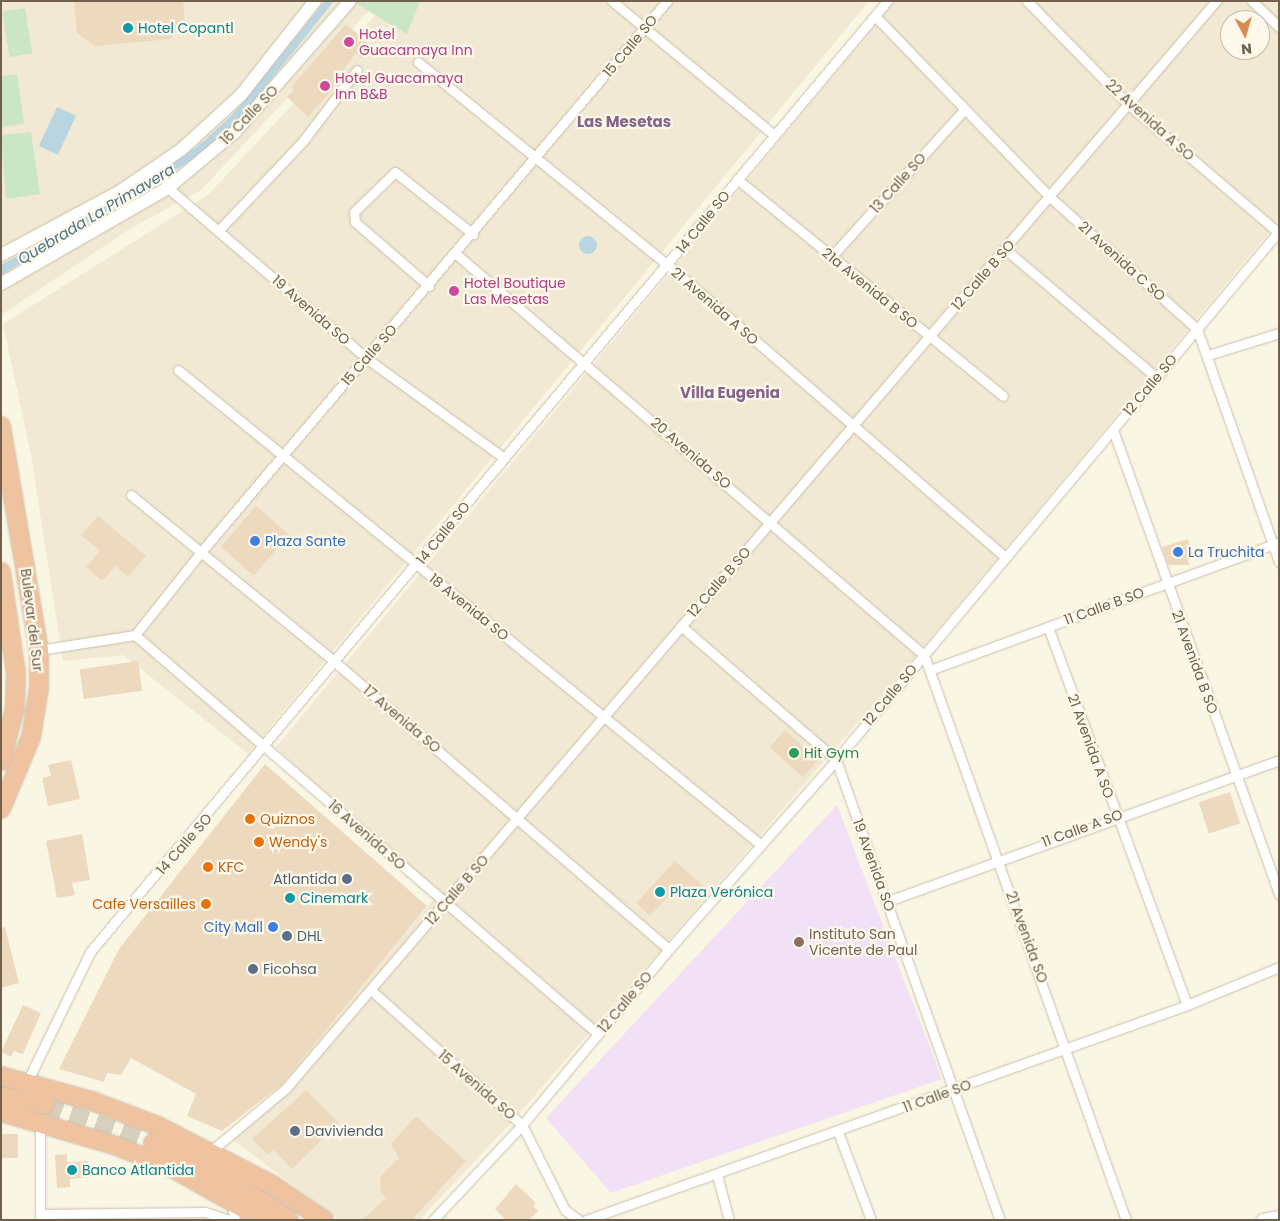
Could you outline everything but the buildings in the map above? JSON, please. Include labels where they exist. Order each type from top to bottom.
[{"type":"highway","name":"Bulevar del Sur","points":[[1,426],[39,650],[39,688],[31,737],[1,809]]},
{"type":"highway","name":"Bulevar del Sur","points":[[1,572],[16,674],[15,708],[1,761]]},
{"type":"highway","points":[[1,1076],[92,1101],[212,1151],[324,1220]]},
{"type":"highway","points":[[1,1096],[172,1168],[230,1199],[264,1220]]},
{"type":"highway","points":[[1,1112],[43,1113]]},
{"type":"highway","points":[[152,1143],[243,1189],[289,1220]]},
{"type":"street","name":"16 Calle SO","points":[[1,255],[119,192],[157,167],[241,94],[315,1]]},
{"type":"street","name":"16 Calle SO","points":[[1,284],[168,187],[235,132],[350,1]]},
{"type":"street","points":[[612,1],[773,134]]},
{"type":"street","name":"15 Calle SO","points":[[136,635],[201,552],[473,234],[667,1]]},
{"type":"street","name":"22 Avenida A SO","points":[[1027,1],[1129,105],[1278,232]]},
{"type":"street","name":"12 Calle B SO","points":[[212,1151],[286,1088],[929,336],[1051,198],[1216,1]]},
{"type":"street","points":[[1252,1],[1279,27]]},
{"type":"street","name":"14 Calle SO","points":[[27,1082],[90,952],[266,747],[418,565],[583,360],[668,265],[773,134],[886,2]]},
{"type":"street","name":"21 Avenida C SO","points":[[875,16],[1051,198],[1197,329],[1276,543],[1279,562]]},
{"type":"street","name":"21 Avenida A SO","points":[[418,62],[535,160],[668,265],[1006,558]]},
{"type":"street","points":[[218,230],[303,141],[357,70]]},
{"type":"street","name":"13 Calle SO","points":[[832,256],[965,110]]},
{"type":"street","name":"19 Avenida SO","points":[[157,167],[168,187],[366,358],[504,458]]},
{"type":"street","points":[[429,286],[355,222],[354,212],[395,172],[473,234]]},
{"type":"street","name":"21a Avenida B SO","points":[[737,179],[1004,396]]},
{"type":"street","name":"12 Calle SO","points":[[433,1220],[522,1125],[669,949],[836,760],[1278,232]]},
{"type":"street","points":[[1005,249],[1157,378]]},
{"type":"street","name":"20 Avenida SO","points":[[456,254],[583,360],[924,655]]},
{"type":"street","points":[[1208,355],[1279,333]]},
{"type":"street","name":"18 Avenida SO","points":[[178,370],[760,844]]},
{"type":"street","name":"21 Avenida B SO","points":[[1113,430],[1166,584],[1279,894]]},
{"type":"street","name":"17 Avenida SO","points":[[131,495],[336,663],[669,949]]},
{"type":"street","name":"11 Calle B SO","points":[[930,670],[1276,543]]},
{"type":"street","name":"19 Avenida SO","points":[[681,626],[836,760],[957,1089],[1000,1220]]},
{"type":"street","name":"21 Avenida A SO","points":[[1048,627],[1187,1005]]},
{"type":"street","points":[[39,650],[136,635]]},
{"type":"street","name":"16 Avenida SO","points":[[136,635],[598,1034]]},
{"type":"street","name":"21 Avenida SO","points":[[924,655],[1067,1046],[1126,1220]]},
{"type":"street","name":"11 Calle A SO","points":[[888,901],[1116,816],[1279,760]]},
{"type":"street","name":"11 Calle SO","points":[[593,1219],[957,1089],[1067,1046],[1187,1005],[1279,967]]},
{"type":"street","name":"15 Avenida SO","points":[[371,990],[522,1125],[565,1210],[580,1220]]},
{"type":"street","points":[[43,1113],[40,1217],[205,1212],[229,1220]]},
{"type":"street","points":[[838,1132],[871,1220]]},
{"type":"street","points":[[717,1175],[729,1220]]},
{"type":"street","points":[[230,1199],[235,1220]]},
{"type":"street","points":[[1263,1220],[1279,1217]]},
{"type":"street","points":[[586,1220],[593,1219]]},
{"type":"shaded area","points":[[1,1],[378,1],[201,190],[130,229],[1,315]]},
{"type":"shaded area","points":[[389,1],[869,1],[248,754],[123,655],[63,661],[31,455],[3,324],[208,195]]},
{"type":"shaded area","points":[[895,1],[1279,1],[1279,220],[937,631],[510,1124],[419,1220],[339,1220],[233,1140],[433,900],[276,747]]},
{"type":"shaded area","name":"Instituto San Vicente de Paul","points":[[837,805],[942,1079],[611,1193],[546,1118]]},
{"type":"green space","points":[[352,1],[420,1],[407,34]]},
{"type":"green space","points":[[25,8],[32,53],[9,57],[2,12]]},
{"type":"green space","points":[[17,74],[24,124],[1,127],[1,76]]},
{"type":"green space","points":[[31,132],[40,194],[6,199],[1,135]]},
{"type":"water","name":"Quebrada La Primavera","points":[[325,1],[334,1],[238,121],[200,155],[1,275],[1,265],[152,179],[204,141],[232,115]]},
{"type":"water","points":[[57,107],[76,116],[58,155],[39,146]]},
{"type":"water","points":[[588,236],[594,239],[597,245],[594,251],[588,254],[582,251],[579,245],[582,239]]},
{"type":"tunnel","points":[[45,1105],[153,1143]]},
{"type":"place","name":"Hotel Copantl","points":[[128,28]]},
{"type":"place","name":"Hotel Guacamaya Inn","points":[[349,42]]},
{"type":"place","name":"Hotel Guacamaya Inn B&B","points":[[325,86]]},
{"type":"place","name":"Hotel Boutique Las Mesetas","points":[[454,291]]},
{"type":"place","name":"Plaza Sante","points":[[255,541]]},
{"type":"place","name":"La Truchita","points":[[1178,552]]},
{"type":"place","name":"Hit Gym","points":[[794,753]]},
{"type":"place","name":"Quiznos","points":[[250,819]]},
{"type":"place","name":"Wendy's","points":[[259,842]]},
{"type":"place","name":"KFC","points":[[208,867]]},
{"type":"place","name":"Atlantida","points":[[347,879]]},
{"type":"place","name":"Plaza Verónica","points":[[660,892]]},
{"type":"place","name":"Cinemark","points":[[290,898]]},
{"type":"place","name":"Cafe Versailles","points":[[206,904]]},
{"type":"place","name":"City Mall","points":[[273,927]]},
{"type":"place","name":"DHL","points":[[287,936]]},
{"type":"place","name":"Instituto San Vicente de Paul","points":[[799,942]]},
{"type":"place","name":"Ficohsa","points":[[253,969]]},
{"type":"place","name":"Davivienda","points":[[295,1131]]},
{"type":"place","name":"Banco Atlantida","points":[[72,1170]]},
{"type":"district","name":"Las Mesetas","points":[[624,122]]},
{"type":"district","name":"Villa Eugenia","points":[[730,393]]}]
